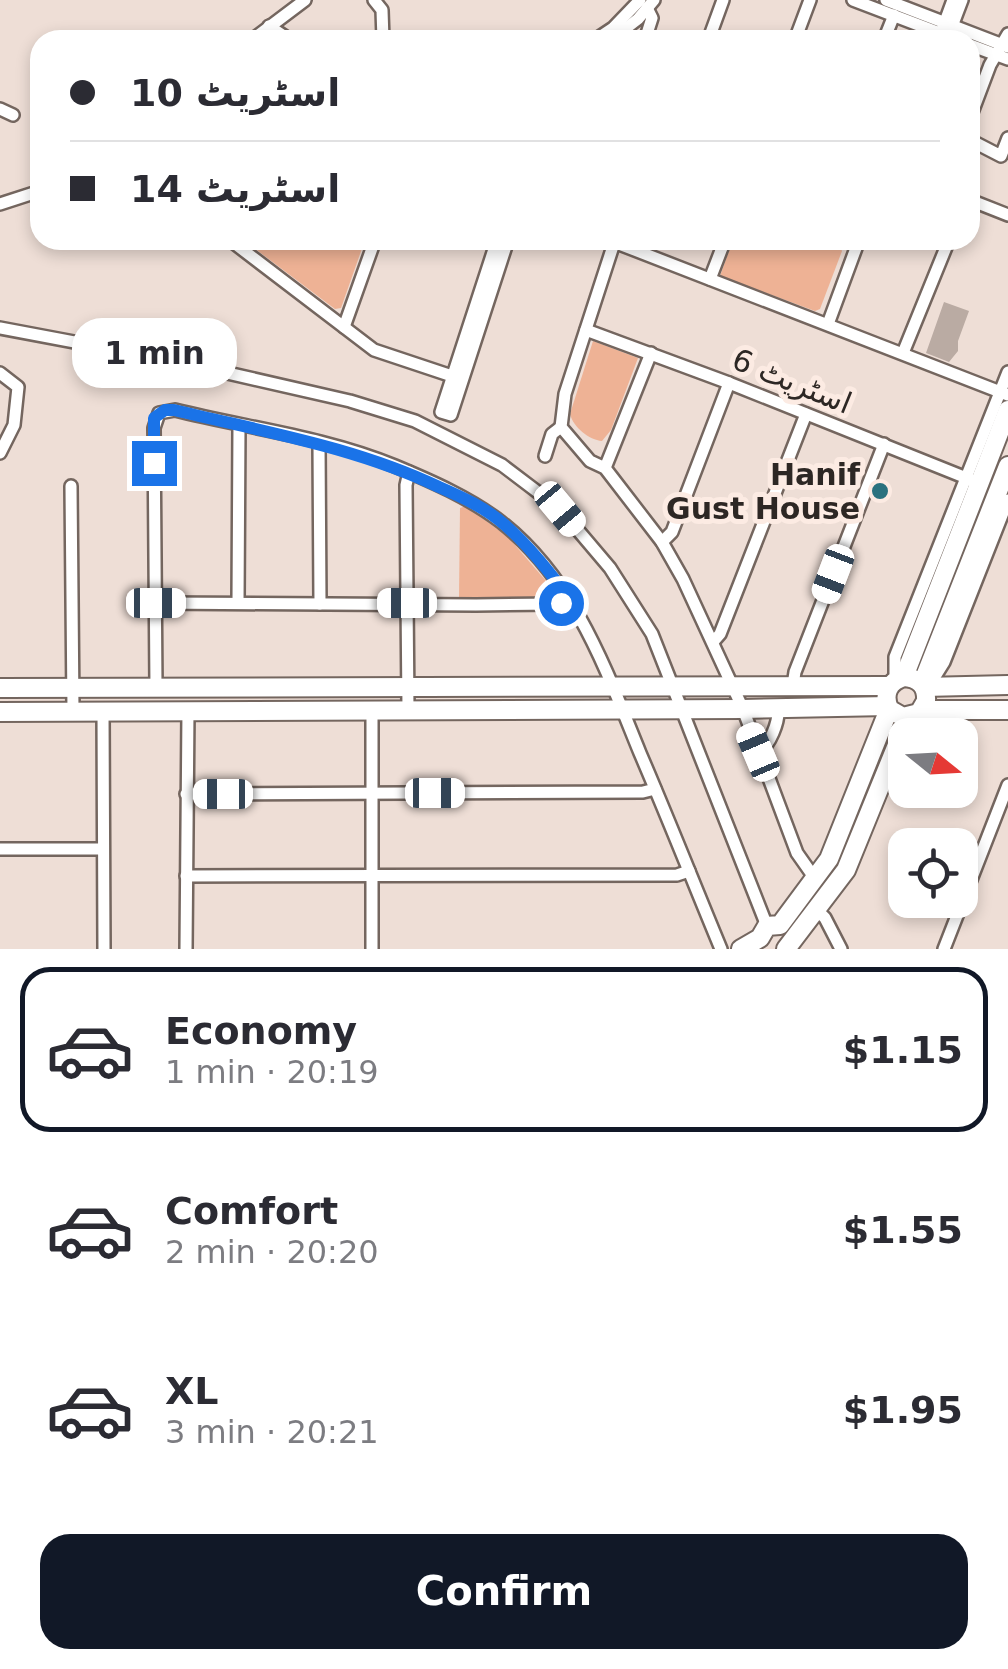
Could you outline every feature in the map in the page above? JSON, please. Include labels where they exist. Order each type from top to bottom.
[{"type":"street","points":[[264,30],[304,0]]},
{"type":"street","points":[[374,0],[382,10],[383,30]]},
{"type":"street","points":[[712,30],[723,0]]},
{"type":"street","points":[[799,30],[810,0]]},
{"type":"street","points":[[853,0],[942,30]]},
{"type":"street","points":[[886,0],[945,30]]},
{"type":"street","points":[[949,30],[953,0]]},
{"type":"street","points":[[950,30],[962,0]]},
{"type":"street","points":[[608,30],[647,3]]},
{"type":"street","points":[[621,30],[647,3]]},
{"type":"street","points":[[647,3],[652,18],[648,30]]},
{"type":"street","points":[[888,30],[894,16]]},
{"type":"street","points":[[269,26],[275,30]]},
{"type":"street","points":[[980,41],[1005,48]]},
{"type":"street","points":[[980,46],[1005,48]]},
{"type":"street","points":[[980,98],[1005,48]]},
{"type":"street","points":[[0,110],[13,115]]},
{"type":"street","points":[[980,145],[1001,156],[1008,138]]},
{"type":"street","points":[[0,204],[30,195]]},
{"type":"street","points":[[980,204],[1008,214]]},
{"type":"street","points":[[251,250],[344,327],[386,356],[457,378]]},
{"type":"street","points":[[344,327],[371,250]]},
{"type":"street","points":[[446,414],[494,250]]},
{"type":"street","points":[[457,378],[504,250]]},
{"type":"street","points":[[545,456],[552,434],[561,427],[565,394],[612,250]]},
{"type":"street","points":[[638,250],[903,353],[1005,399]]},
{"type":"street","points":[[710,278],[720,250]]},
{"type":"street","points":[[828,324],[852,250]]},
{"type":"street","points":[[903,353],[944,250]]},
{"type":"street","points":[[0,328],[175,361],[350,401],[415,421],[502,464],[560,509],[610,568],[652,634],[774,938]]},
{"type":"street","name":"اسٹریٹ 6","points":[[586,330],[729,382],[973,480]]},
{"type":"street","points":[[605,468],[651,354]]},
{"type":"street","points":[[973,480],[1000,453],[1008,372]]},
{"type":"street","points":[[0,373],[18,387],[14,425],[0,453]]},
{"type":"street","points":[[662,542],[672,532],[729,382]]},
{"type":"street","points":[[907,683],[973,480],[1005,399]]},
{"type":"street","points":[[156,686],[154,418],[158,413],[174,410],[320,443],[410,472],[504,524],[571,600],[622,709],[720,949]]},
{"type":"street","points":[[713,642],[720,634],[806,414]]},
{"type":"street","points":[[238,604],[239,426]]},
{"type":"street","points":[[561,427],[590,461],[605,468],[662,542],[743,709],[797,853],[816,880]]},
{"type":"street","points":[[320,443],[320,604]]},
{"type":"street","points":[[793,685],[884,444]]},
{"type":"street","points":[[907,683],[1008,466]]},
{"type":"street","points":[[408,709],[406,485],[410,472]]},
{"type":"street","points":[[71,486],[73,710]]},
{"type":"street","points":[[1008,500],[944,662],[886,696],[889,707],[898,716],[1008,710]]},
{"type":"street","points":[[156,603],[556,604],[571,600]]},
{"type":"street","points":[[741,949],[774,938],[818,911],[852,858],[926,696],[907,683]]},
{"type":"street","points":[[0,688],[1008,685]]},
{"type":"street","points":[[0,712],[889,707]]},
{"type":"street","points":[[774,938],[835,849],[889,707]]},
{"type":"street","points":[[758,752],[765,748],[778,709]]},
{"type":"street","points":[[104,710],[104,949]]},
{"type":"street","points":[[186,949],[188,710]]},
{"type":"street","points":[[372,710],[372,949]]},
{"type":"street","points":[[944,949],[1008,785]]},
{"type":"street","points":[[186,794],[643,792],[655,788]]},
{"type":"street","points":[[0,849],[103,849]]},
{"type":"street","points":[[186,876],[678,875],[690,871]]},
{"type":"street","points":[[818,911],[841,949]]},
{"type":"shaded area","points":[[257,250],[361,250],[341,308],[335,309]]},
{"type":"shaded area","points":[[729,250],[842,251],[820,309],[815,311],[720,276]]},
{"type":"shaded area","points":[[593,341],[638,358],[611,430],[602,441],[582,432],[570,414]]},
{"type":"shaded area","points":[[466,506],[508,537],[553,589],[552,597],[459,598],[460,508]]},
{"type":"building","points":[[944,302],[969,311],[958,351],[949,362],[926,353]]},
{"type":"place","name":"Hanif Gust House","points":[[880,491]]},
{"type":"route","points":[[154,463],[154,418],[165,410],[174,410],[320,443],[390,464],[465,499],[504,524],[571,600],[561,603]]}]
